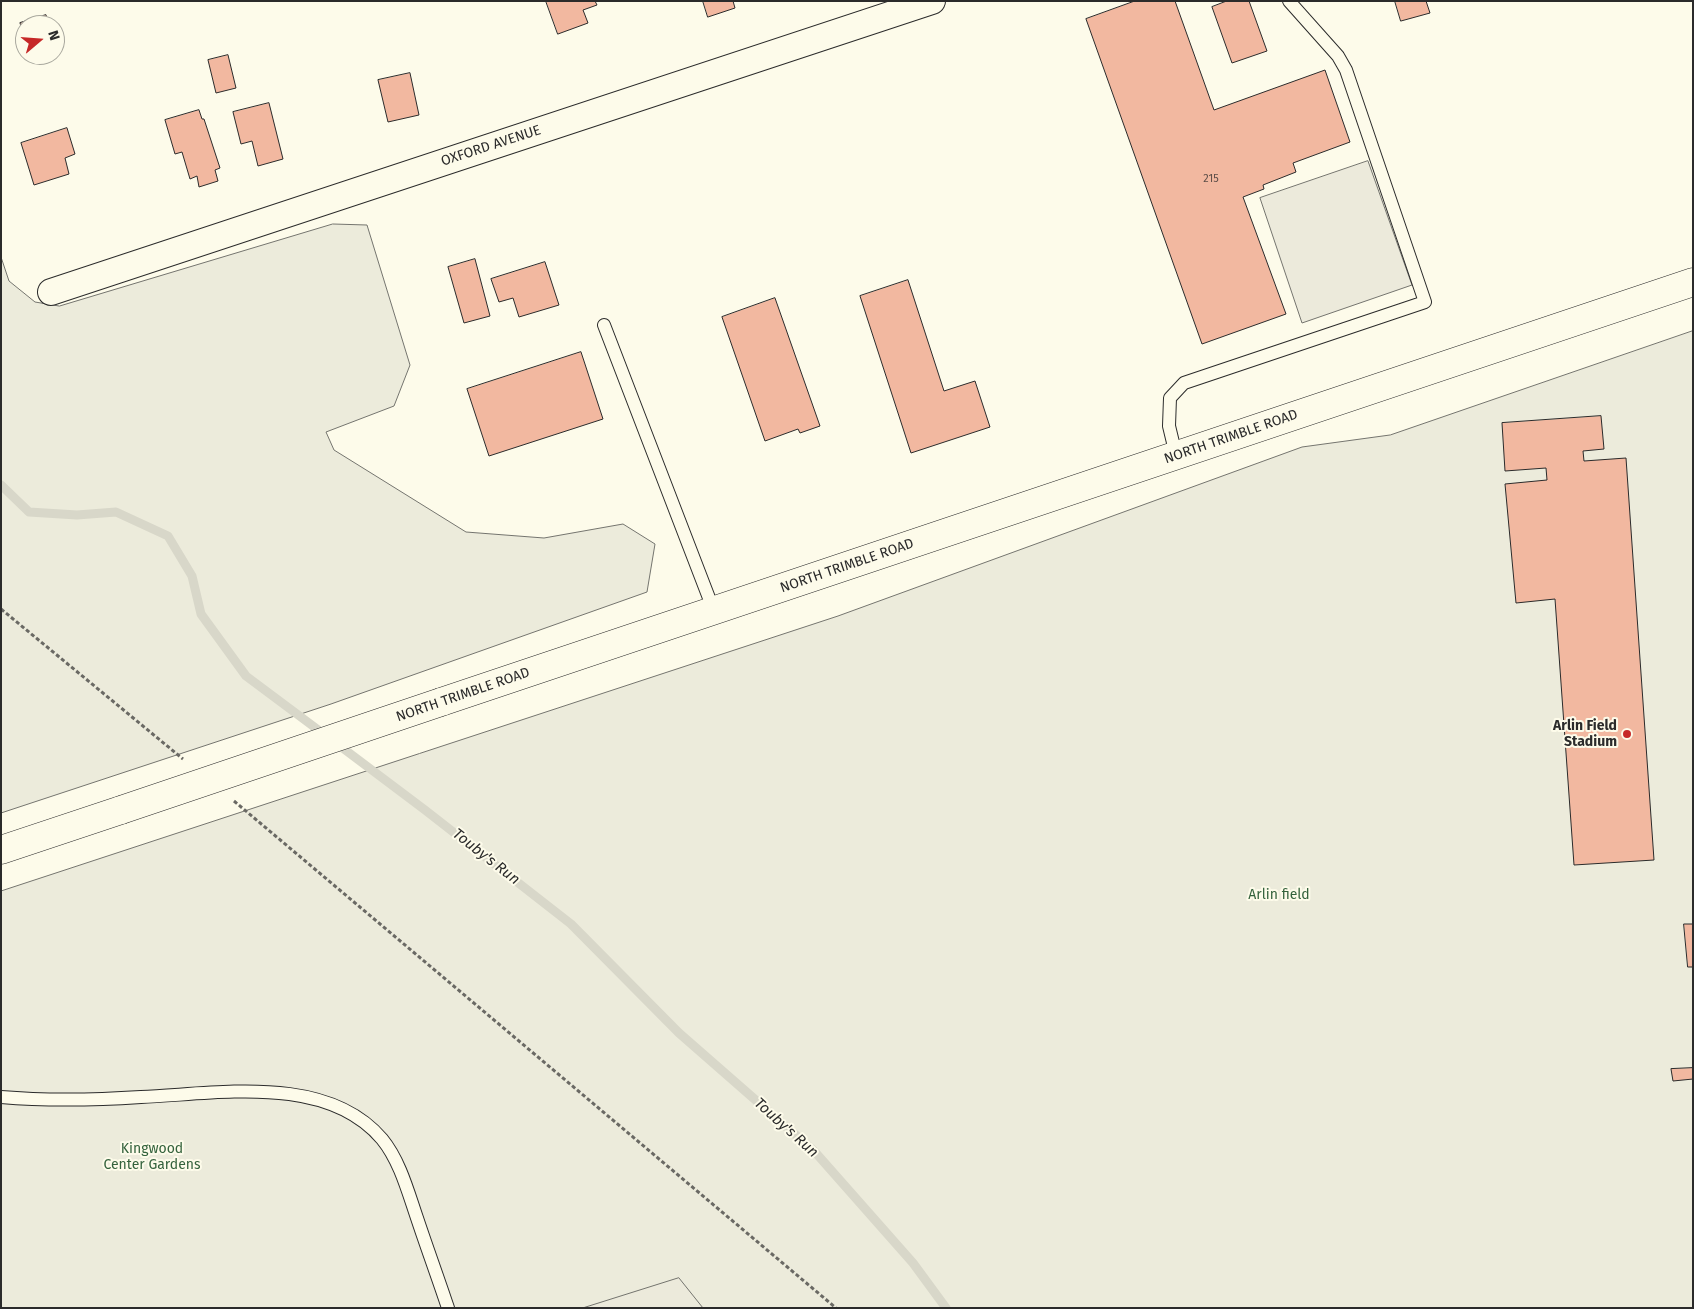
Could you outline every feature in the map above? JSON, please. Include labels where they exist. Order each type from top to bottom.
[{"type":"main road","name":"NORTH TRIMBLE ROAD","points":[[1,850],[1693,282]]},
{"type":"street","name":"OXFORD AVENUE","points":[[51,292],[932,1]]},
{"type":"lane","points":[[1176,456],[1168,417],[1170,398],[1184,382],[1425,302],[1346,70],[1338,56],[1290,1]]},
{"type":"lane","points":[[604,325],[714,611]]},
{"type":"lane","points":[[1,1098],[90,1100],[255,1092],[308,1097],[330,1103],[351,1113],[369,1126],[383,1141],[396,1163],[408,1191],[448,1308]]},
{"type":"path","points":[[1,609],[186,762]]},
{"type":"path","points":[[232,800],[836,1308]]},
{"type":"green space","points":[[333,224],[367,225],[410,365],[394,406],[326,432],[334,450],[466,532],[544,538],[623,524],[655,544],[647,592],[331,704],[1,813],[1,257],[9,281],[35,302],[59,306]]},
{"type":"green space","name":"Arlin field","points":[[1693,331],[1693,1308],[1,1308],[1,891],[838,616],[1302,447],[1390,435]]},
{"type":"shaded area","points":[[1368,161],[1412,285],[1302,323],[1260,198]]},
{"type":"shaded area","points":[[679,1278],[703,1308],[583,1308]]},
{"type":"building","points":[[546,1],[595,1],[597,5],[583,10],[588,23],[558,34]]},
{"type":"building","points":[[703,1],[733,1],[735,8],[708,17]]},
{"type":"building","points":[[1135,1],[1175,1],[1214,110],[1325,70],[1350,142],[1293,163],[1296,172],[1263,185],[1264,189],[1243,197],[1286,314],[1202,344],[1086,19]]},
{"type":"building","points":[[1227,1],[1249,1],[1267,51],[1232,63],[1212,7]]},
{"type":"building","points":[[1395,1],[1426,1],[1430,13],[1401,21]]},
{"type":"building","points":[[228,55],[236,88],[216,93],[208,60]]},
{"type":"building","points":[[410,73],[419,115],[388,122],[378,80]]},
{"type":"building","points":[[269,103],[283,159],[258,166],[252,141],[241,144],[233,112]]},
{"type":"building","points":[[199,110],[202,119],[204,119],[220,168],[215,170],[218,181],[199,187],[197,176],[190,179],[182,152],[175,154],[165,120]]},
{"type":"building","points":[[67,128],[75,154],[65,158],[69,174],[34,185],[21,143]]},
{"type":"building","points":[[475,259],[490,316],[464,323],[448,267]]},
{"type":"building","points":[[545,262],[559,305],[519,317],[513,298],[499,302],[491,279]]},
{"type":"building","points":[[908,280],[944,391],[975,381],[990,427],[911,453],[860,296]]},
{"type":"building","points":[[775,298],[820,426],[800,433],[798,429],[765,441],[722,317]]},
{"type":"building","points":[[581,352],[603,419],[489,456],[467,389]]},
{"type":"building","points":[[1601,416],[1604,449],[1583,451],[1584,461],[1626,458],[1654,860],[1574,865],[1555,599],[1516,603],[1505,484],[1547,480],[1546,468],[1505,471],[1502,423]]},
{"type":"building","points":[[1684,924],[1693,924],[1693,967],[1688,967]]},
{"type":"building","points":[[1693,1068],[1693,1079],[1673,1081],[1671,1069]]},
{"type":"waterway","name":"Touby's Run","points":[[1,485],[29,512],[77,515],[116,512],[168,536],[192,576],[201,614],[246,676],[325,735]]},
{"type":"waterway","name":"Touby's Run","points":[[336,743],[571,924],[679,1033],[815,1152],[913,1263],[946,1308]]},
{"type":"place","name":"Arlin Field Stadium","points":[[1627,734]]},
{"type":"park label","name":"Kingwood Center Gardens","points":[[152,1158]]}]
